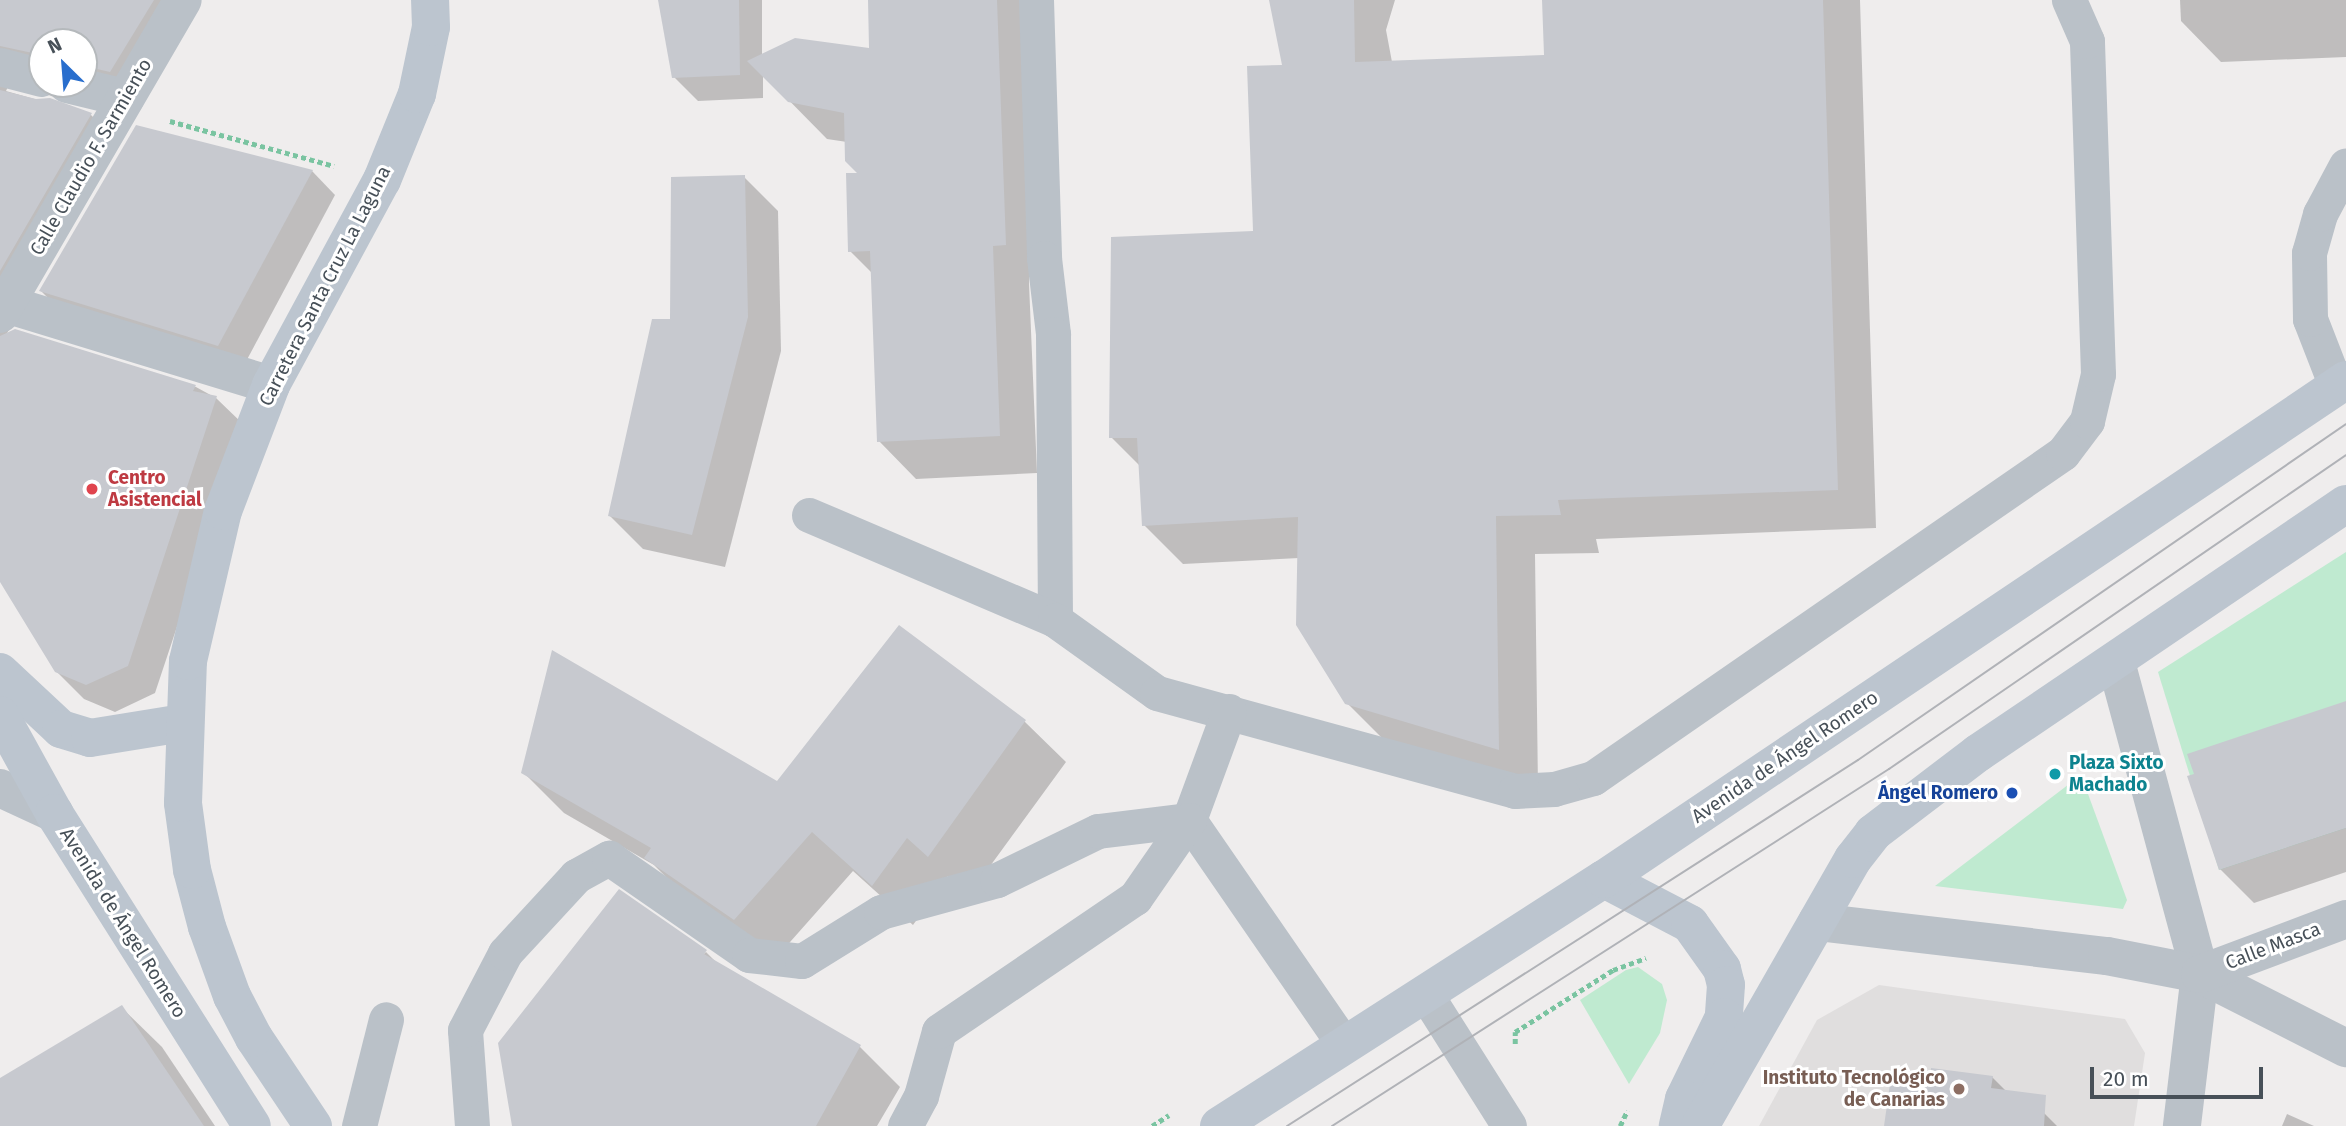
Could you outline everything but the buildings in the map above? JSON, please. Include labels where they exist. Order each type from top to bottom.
[{"type":"main road","name":"Carretera Santa Cruz La Laguna","points":[[313,1126],[254,1038],[232,996],[207,927],[192,870],[183,803],[183,723],[188,661],[223,511],[271,385],[382,180],[417,94],[430,27],[430,0]]},
{"type":"main road","name":"Avenida de Ángel Romero","points":[[1219,1126],[1604,879],[2341,383]]},
{"type":"main road","points":[[1700,1126],[1853,859],[1900,809],[2346,504]]},
{"type":"main road","points":[[0,672],[61,729],[90,738],[183,723]]},
{"type":"main road","name":"Avenida de Ángel Romero","points":[[0,715],[54,813],[252,1126]]},
{"type":"main road","points":[[1604,879],[1690,924],[1722,969],[1726,985],[1724,1017],[1684,1099],[1678,1126]]},
{"type":"street","name":"Calle Claudio F. Sarmiento","points":[[3,309],[183,0]]},
{"type":"street","points":[[0,67],[28,74]]},
{"type":"street","points":[[98,95],[122,103]]},
{"type":"street","points":[[3,309],[271,385]]},
{"type":"street","points":[[2116,662],[2200,974],[2182,1126]]},
{"type":"street","points":[[0,788],[54,813]]},
{"type":"street","name":"Calle Masca","points":[[2200,974],[2346,919]]},
{"type":"street","points":[[1817,922],[2107,956],[2200,974],[2346,1048]]},
{"type":"lane","points":[[1036,0],[1044,258],[1053,334],[1055,620]]},
{"type":"lane","points":[[809,515],[1055,620],[1157,693],[1515,791],[1554,789],[1593,778],[2063,453],[2088,421],[2098,374],[2087,41],[2069,0]]},
{"type":"lane","points":[[2341,383],[2310,319],[2309,253],[2320,214],[2346,165]]},
{"type":"lane","points":[[905,1126],[921,1096],[939,1031],[1135,898],[1189,820],[1229,711]]},
{"type":"lane","points":[[1189,820],[1343,1045]]},
{"type":"lane","points":[[472,1126],[465,1030],[505,953],[576,876],[609,858],[749,955],[802,961],[881,912],[997,880],[1098,831],[1189,820]]},
{"type":"lane","points":[[1425,993],[1509,1126]]},
{"type":"lane","points":[[359,1126],[386,1019]]},
{"type":"path","points":[[122,103],[382,180]]},
{"type":"path","points":[[1516,1040],[1515,1032],[1614,970],[1644,958],[1656,961]]},
{"type":"path","points":[[1619,1126],[1631,1104]]},
{"type":"shaded area","name":"Instituto Tecnológico de Canarias","points":[[1879,985],[2125,1019],[2145,1053],[2134,1126],[1759,1126],[1817,1020]]},
{"type":"green space","points":[[2346,552],[2346,828],[2219,870],[2158,672]]},
{"type":"green space","points":[[2081,775],[2127,900],[2123,909],[1935,886]]},
{"type":"green space","points":[[1638,967],[1662,984],[1667,1000],[1660,1033],[1629,1084],[1580,1000],[1626,970]]},
{"type":"tram line","points":[[1287,1126],[1858,760],[2346,424]]},
{"type":"tram line","points":[[1332,1126],[1889,769],[2346,455]]},
{"type":"place","name":"Centro Asistencial","points":[[92,489]]},
{"type":"place","name":"Plaza Sixto Machado","points":[[2055,774]]},
{"type":"place","name":"Ángel Romero","points":[[2012,793]]},
{"type":"place","name":"Instituto Tecnológico de Canarias","points":[[1959,1089]]}]
